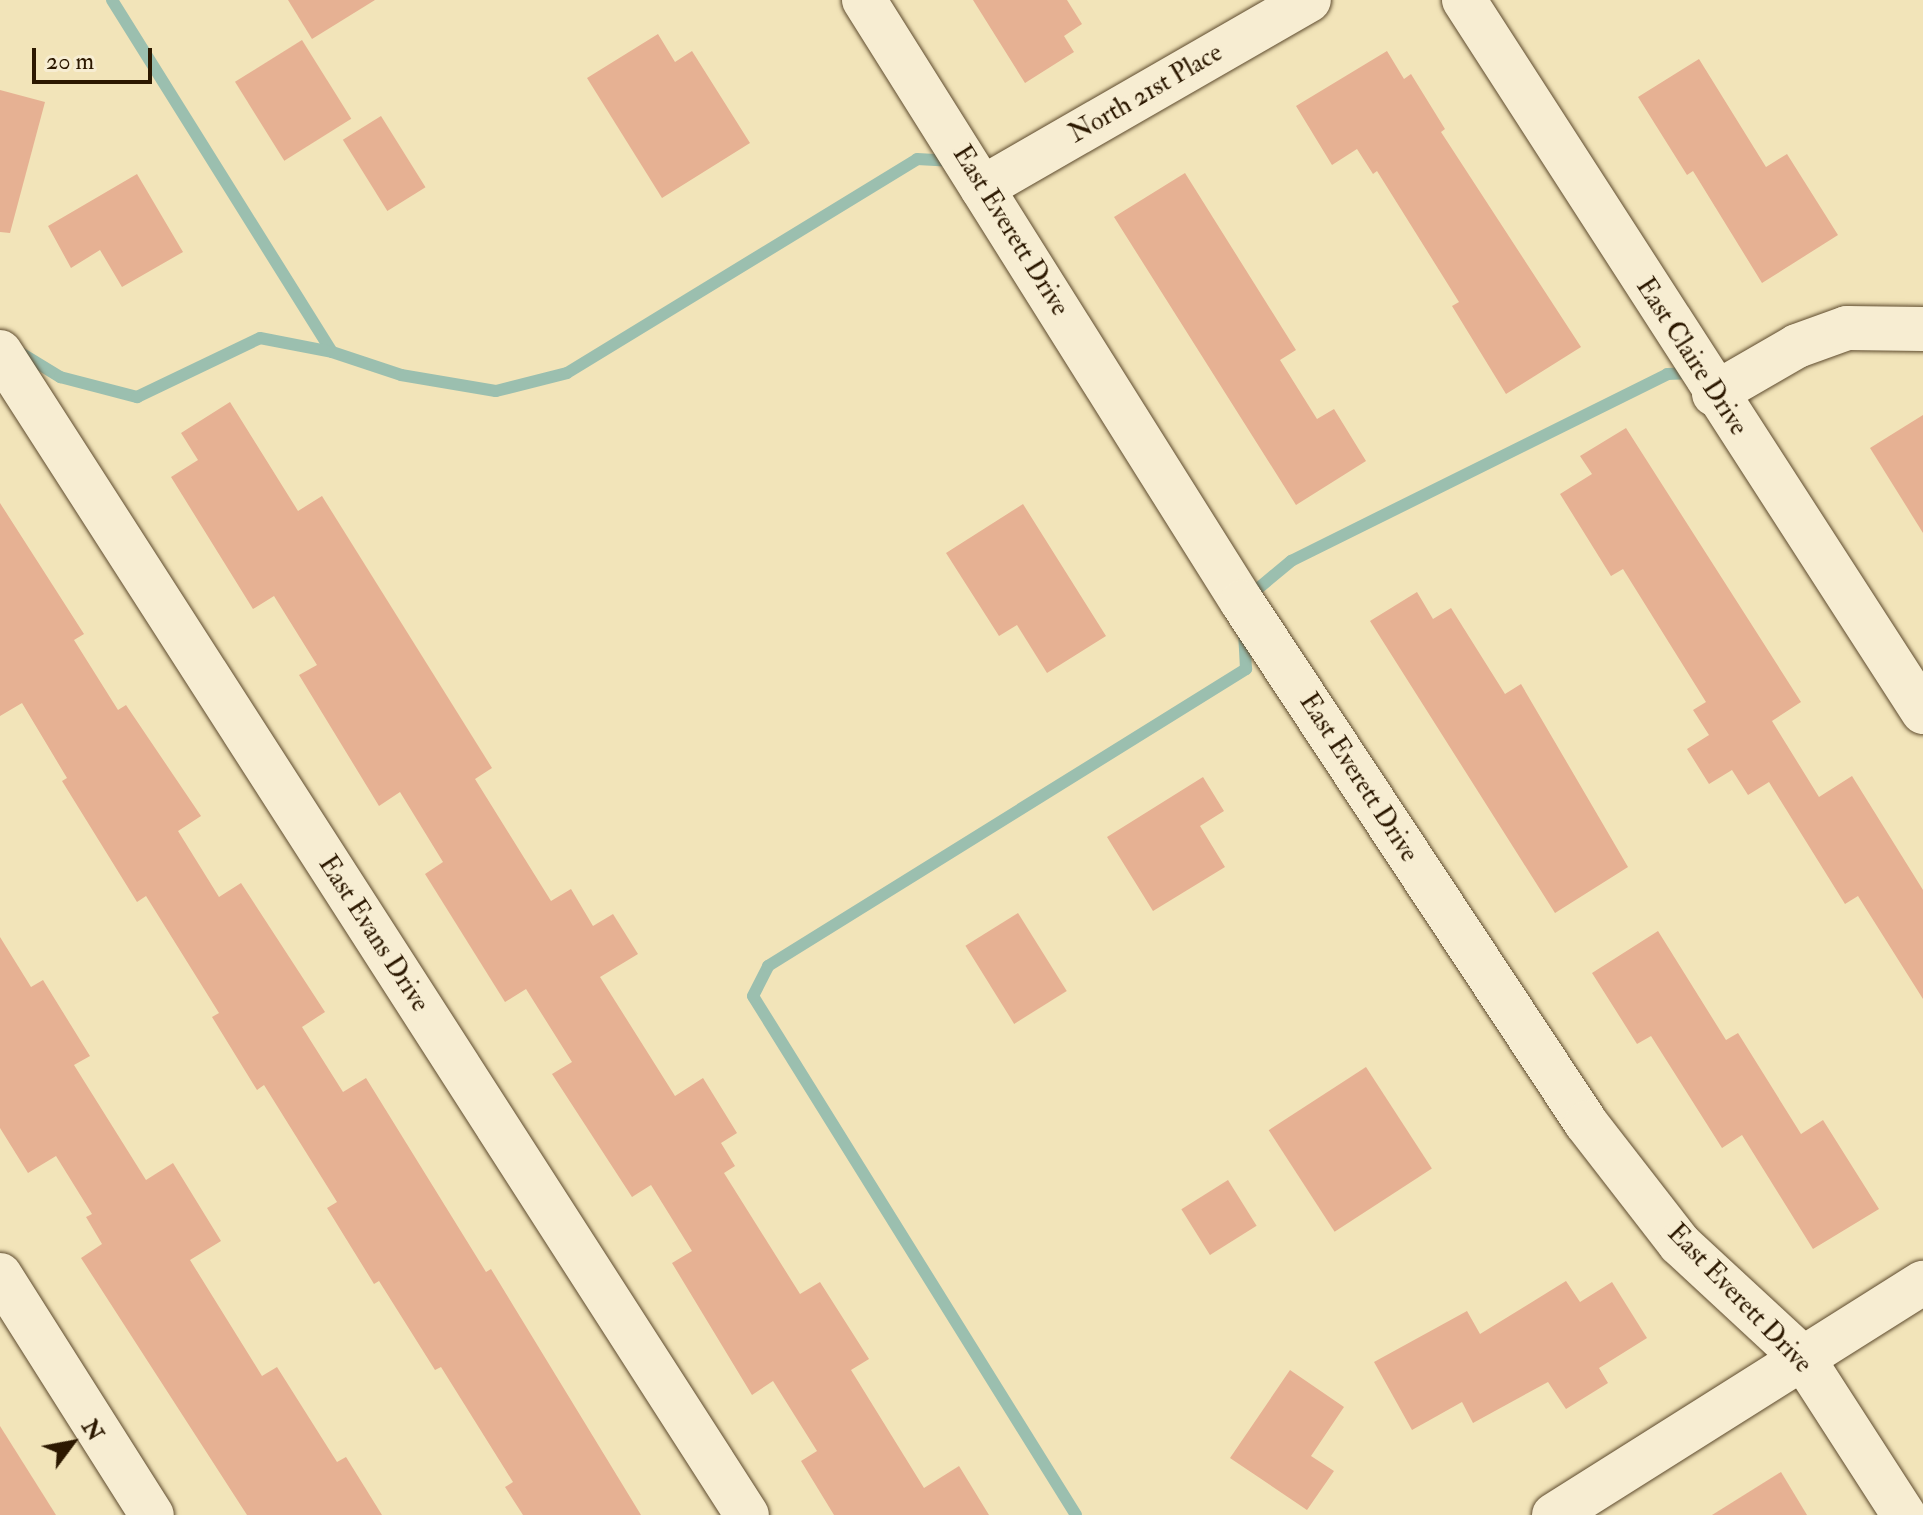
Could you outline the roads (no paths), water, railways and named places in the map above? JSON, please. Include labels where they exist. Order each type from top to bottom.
[{"type":"street","name":"East Everett Drive","points":[[864,0],[1242,602],[1586,1123],[1680,1244],[1802,1357],[1904,1515]]},
{"type":"street","name":"North 21st Place","points":[[982,188],[1309,0]]},
{"type":"street","name":"East Claire Drive","points":[[1464,0],[1714,394],[1923,712]]},
{"type":"street","points":[[1714,394],[1797,346],[1847,328],[1923,329]]},
{"type":"street","name":"East Evans Drive","points":[[0,352],[747,1515]]},
{"type":"street","points":[[0,1275],[152,1515]]},
{"type":"street","points":[[1554,1515],[1923,1283]]},
{"type":"waterway","points":[[112,0],[332,352]]},
{"type":"waterway","points":[[16,350],[60,377],[137,397],[260,338],[332,352],[401,375],[496,391],[567,373],[917,159],[954,161]]},
{"type":"waterway","points":[[1249,596],[1291,561],[1667,374],[1694,373]]},
{"type":"waterway","points":[[1076,1515],[753,996],[768,966],[1246,669],[1244,631]]}]
